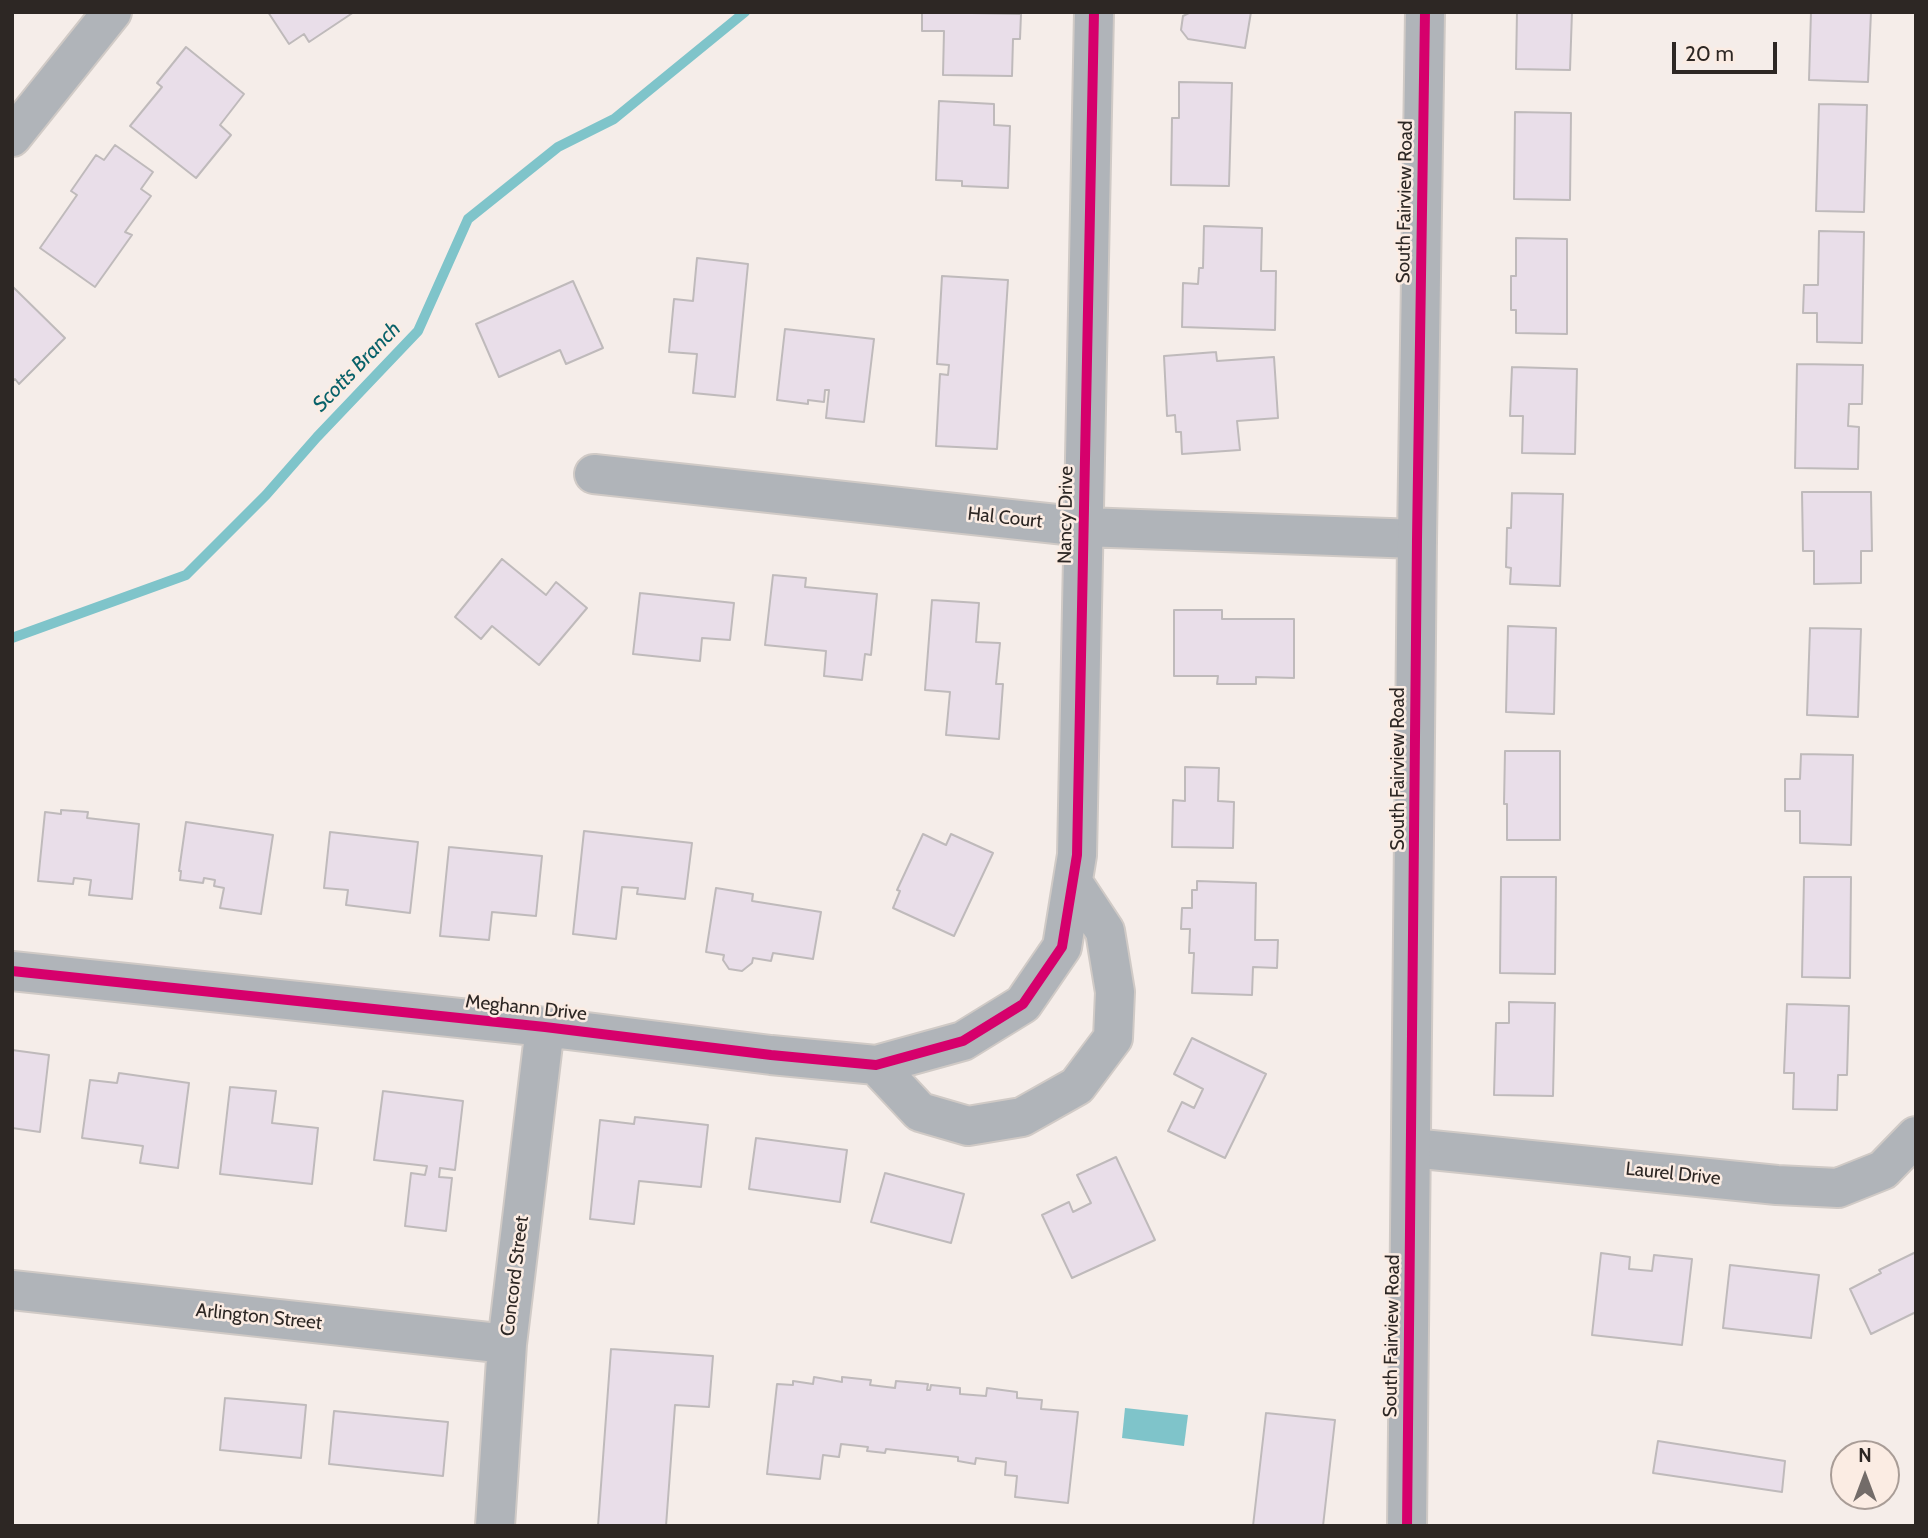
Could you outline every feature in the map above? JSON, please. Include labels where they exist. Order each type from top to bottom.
[{"type":"street","points":[[12,137],[25,95],[113,12]]},
{"type":"street","name":"Nancy Drive","points":[[1023,1004],[1062,947],[1077,855],[1094,12]]},
{"type":"street","name":"South Fairview Road","points":[[1407,1526],[1425,12]]},
{"type":"street","name":"Hal Court","points":[[594,474],[1084,527],[1417,539]]},
{"type":"street","points":[[877,1065],[920,1112],[968,1126],[1022,1116],[1077,1086],[1113,1038],[1115,992],[1105,931],[1074,884]]},
{"type":"street","name":"Meghann Drive","points":[[12,971],[877,1065],[963,1041],[1023,1004]]},
{"type":"street","name":"Concord Street","points":[[495,1526],[507,1344],[545,1027]]},
{"type":"street","name":"Laurel Drive","points":[[1412,1148],[1777,1185],[1838,1188],[1883,1170],[1916,1136]]},
{"type":"street","name":"Arlington Street","points":[[12,1290],[507,1344]]},
{"type":"water","points":[[1125,1408],[1188,1415],[1184,1446],[1122,1438]]},
{"type":"building","points":[[268,12],[354,12],[309,42],[304,34],[289,44]]},
{"type":"building","points":[[922,12],[1021,14],[1020,39],[1013,39],[1012,76],[943,75],[944,31],[922,31]]},
{"type":"building","points":[[1191,12],[1251,12],[1245,48],[1188,39],[1181,30],[1183,16]]},
{"type":"building","points":[[1517,12],[1572,12],[1570,70],[1516,69]]},
{"type":"building","points":[[1811,12],[1871,12],[1868,82],[1809,80]]},
{"type":"building","points":[[186,47],[244,94],[220,125],[231,135],[196,178],[130,126],[162,87],[157,83]]},
{"type":"building","points":[[1179,82],[1232,83],[1229,186],[1171,185],[1172,118],[1179,118]]},
{"type":"building","points":[[939,101],[994,104],[994,125],[1010,126],[1008,188],[962,186],[962,181],[936,180]]},
{"type":"building","points":[[1819,104],[1867,105],[1864,212],[1816,211]]},
{"type":"building","points":[[1515,112],[1571,113],[1570,200],[1514,199]]},
{"type":"building","points":[[115,145],[153,172],[141,189],[151,196],[125,232],[132,235],[95,287],[40,248],[77,195],[71,191],[96,155],[104,160]]},
{"type":"building","points":[[1204,226],[1262,228],[1261,271],[1276,271],[1275,330],[1182,327],[1183,283],[1198,284],[1199,268],[1203,268]]},
{"type":"building","points":[[1819,231],[1864,232],[1862,343],[1817,342],[1817,313],[1803,313],[1804,285],[1818,285]]},
{"type":"building","points":[[1516,238],[1567,239],[1567,334],[1516,333],[1516,310],[1511,310],[1511,276],[1516,276]]},
{"type":"building","points":[[697,258],[748,264],[735,397],[693,393],[697,354],[669,352],[674,299],[693,301]]},
{"type":"building","points":[[942,276],[1008,280],[997,449],[936,446],[940,374],[948,375],[949,365],[937,364]]},
{"type":"building","points":[[573,281],[603,348],[566,364],[560,350],[499,377],[476,324]]},
{"type":"building","points":[[12,286],[65,338],[19,384],[15,379],[12,382]]},
{"type":"building","points":[[785,329],[874,339],[864,422],[826,418],[829,390],[825,390],[824,402],[808,400],[808,404],[777,400]]},
{"type":"building","points":[[1216,352],[1217,361],[1274,357],[1278,418],[1237,421],[1240,450],[1182,454],[1181,432],[1176,432],[1175,415],[1167,416],[1164,356]]},
{"type":"building","points":[[1797,364],[1863,365],[1862,404],[1849,404],[1848,426],[1859,427],[1858,469],[1795,468]]},
{"type":"building","points":[[1512,367],[1577,369],[1575,454],[1522,453],[1523,416],[1510,416]]},
{"type":"building","points":[[1802,492],[1871,492],[1872,551],[1861,551],[1861,583],[1814,584],[1814,551],[1803,551]]},
{"type":"building","points":[[1512,493],[1563,494],[1560,586],[1510,584],[1511,568],[1506,567],[1507,528],[1511,528]]},
{"type":"building","points":[[502,559],[546,595],[556,582],[587,608],[539,665],[492,626],[481,639],[455,617]]},
{"type":"building","points":[[773,575],[806,578],[805,587],[877,594],[871,655],[865,654],[862,680],[824,676],[826,651],[765,645]]},
{"type":"building","points":[[640,593],[734,603],[730,640],[702,638],[700,661],[633,654]]},
{"type":"building","points":[[932,600],[979,603],[976,642],[1000,643],[996,684],[1003,684],[999,739],[946,735],[950,692],[925,690]]},
{"type":"building","points":[[1174,610],[1222,610],[1222,619],[1294,619],[1294,678],[1256,677],[1256,684],[1217,684],[1218,676],[1174,676]]},
{"type":"building","points":[[1508,626],[1556,628],[1554,714],[1506,712]]},
{"type":"building","points":[[1810,628],[1861,629],[1858,717],[1807,715]]},
{"type":"building","points":[[1505,751],[1560,751],[1560,840],[1507,840],[1507,804],[1504,804]]},
{"type":"building","points":[[1801,754],[1853,755],[1851,845],[1800,843],[1800,811],[1785,811],[1785,779],[1800,779]]},
{"type":"building","points":[[1185,767],[1219,768],[1218,801],[1234,802],[1233,848],[1172,847],[1173,800],[1185,801]]},
{"type":"building","points":[[61,810],[88,812],[87,818],[139,824],[132,899],[89,895],[91,880],[74,878],[73,884],[38,881],[45,812],[61,814]]},
{"type":"building","points":[[186,822],[273,835],[261,914],[220,908],[224,888],[214,886],[215,880],[204,878],[203,883],[180,880]]},
{"type":"building","points":[[584,831],[692,843],[685,899],[637,894],[638,888],[622,887],[616,939],[573,934]]},
{"type":"building","points":[[330,832],[418,842],[410,913],[346,905],[348,890],[324,888]]},
{"type":"building","points":[[923,834],[946,845],[951,834],[993,853],[954,936],[893,908],[900,891],[897,890]]},
{"type":"building","points":[[449,847],[542,856],[536,916],[492,912],[489,940],[440,936]]},
{"type":"building","points":[[1501,877],[1556,877],[1555,974],[1500,973]]},
{"type":"building","points":[[1804,877],[1851,877],[1850,978],[1802,977]]},
{"type":"building","points":[[1197,881],[1256,883],[1255,940],[1278,940],[1277,968],[1253,967],[1252,995],[1192,993],[1194,953],[1189,953],[1190,929],[1181,929],[1182,908],[1192,908],[1192,890],[1197,890]]},
{"type":"building","points":[[716,888],[753,894],[752,901],[821,912],[813,959],[773,953],[771,961],[753,958],[752,963],[742,971],[729,969],[723,960],[724,955],[706,952]]},
{"type":"building","points":[[1509,1002],[1555,1003],[1553,1096],[1494,1095],[1496,1023],[1509,1023]]},
{"type":"building","points":[[1787,1004],[1849,1006],[1847,1075],[1838,1075],[1837,1110],[1793,1109],[1794,1073],[1784,1073]]},
{"type":"building","points":[[1192,1038],[1266,1074],[1225,1158],[1168,1131],[1182,1102],[1194,1108],[1203,1089],[1174,1074]]},
{"type":"building","points":[[12,1050],[49,1055],[40,1132],[12,1128]]},
{"type":"building","points":[[119,1073],[189,1083],[178,1168],[140,1163],[143,1146],[82,1138],[90,1080],[117,1083]]},
{"type":"building","points":[[230,1087],[276,1091],[272,1123],[318,1128],[312,1184],[220,1174]]},
{"type":"building","points":[[383,1091],[463,1101],[455,1170],[440,1168],[439,1177],[452,1178],[446,1231],[405,1226],[411,1173],[425,1175],[427,1166],[374,1160]]},
{"type":"building","points":[[635,1117],[708,1125],[701,1187],[639,1181],[634,1224],[590,1219],[600,1120],[634,1124]]},
{"type":"building","points":[[756,1138],[847,1150],[840,1202],[749,1189]]},
{"type":"building","points":[[1116,1157],[1155,1240],[1072,1278],[1042,1215],[1069,1202],[1073,1212],[1091,1203],[1077,1175]]},
{"type":"building","points":[[885,1173],[964,1194],[951,1243],[871,1222]]},
{"type":"building","points":[[1916,1252],[1916,1312],[1871,1334],[1850,1289],[1881,1273],[1879,1270]]},
{"type":"building","points":[[1601,1253],[1630,1257],[1629,1269],[1652,1271],[1654,1255],[1692,1259],[1682,1345],[1592,1335]]},
{"type":"building","points":[[1730,1265],[1819,1275],[1811,1338],[1723,1328]]},
{"type":"building","points":[[611,1349],[713,1356],[709,1407],[675,1405],[666,1526],[598,1526]]},
{"type":"building","points":[[814,1377],[842,1382],[842,1377],[871,1380],[870,1385],[895,1388],[896,1381],[928,1384],[927,1390],[930,1390],[931,1385],[960,1388],[960,1394],[986,1396],[987,1388],[1017,1392],[1017,1398],[1042,1400],[1041,1409],[1078,1412],[1068,1503],[1015,1497],[1017,1476],[1005,1475],[1006,1462],[976,1458],[975,1464],[958,1461],[958,1457],[886,1449],[885,1453],[867,1451],[868,1447],[841,1444],[839,1457],[823,1455],[820,1479],[767,1474],[777,1384],[793,1385],[793,1381],[813,1384]]},
{"type":"building","points":[[225,1398],[306,1405],[301,1458],[220,1450]]},
{"type":"building","points":[[334,1411],[448,1422],[443,1476],[329,1464]]},
{"type":"building","points":[[1266,1413],[1335,1420],[1323,1526],[1253,1526]]},
{"type":"building","points":[[1658,1441],[1785,1461],[1782,1492],[1653,1473]]},
{"type":"waterway","name":"Scotts Branch","points":[[12,638],[186,575],[266,495],[418,331],[468,219],[558,147],[614,119],[745,12]]},
{"type":"cycle path","points":[[12,971],[876,1065],[963,1041],[1023,1004],[1062,947],[1077,855],[1094,12]]},
{"type":"cycle path","points":[[1407,1526],[1425,12]]}]
